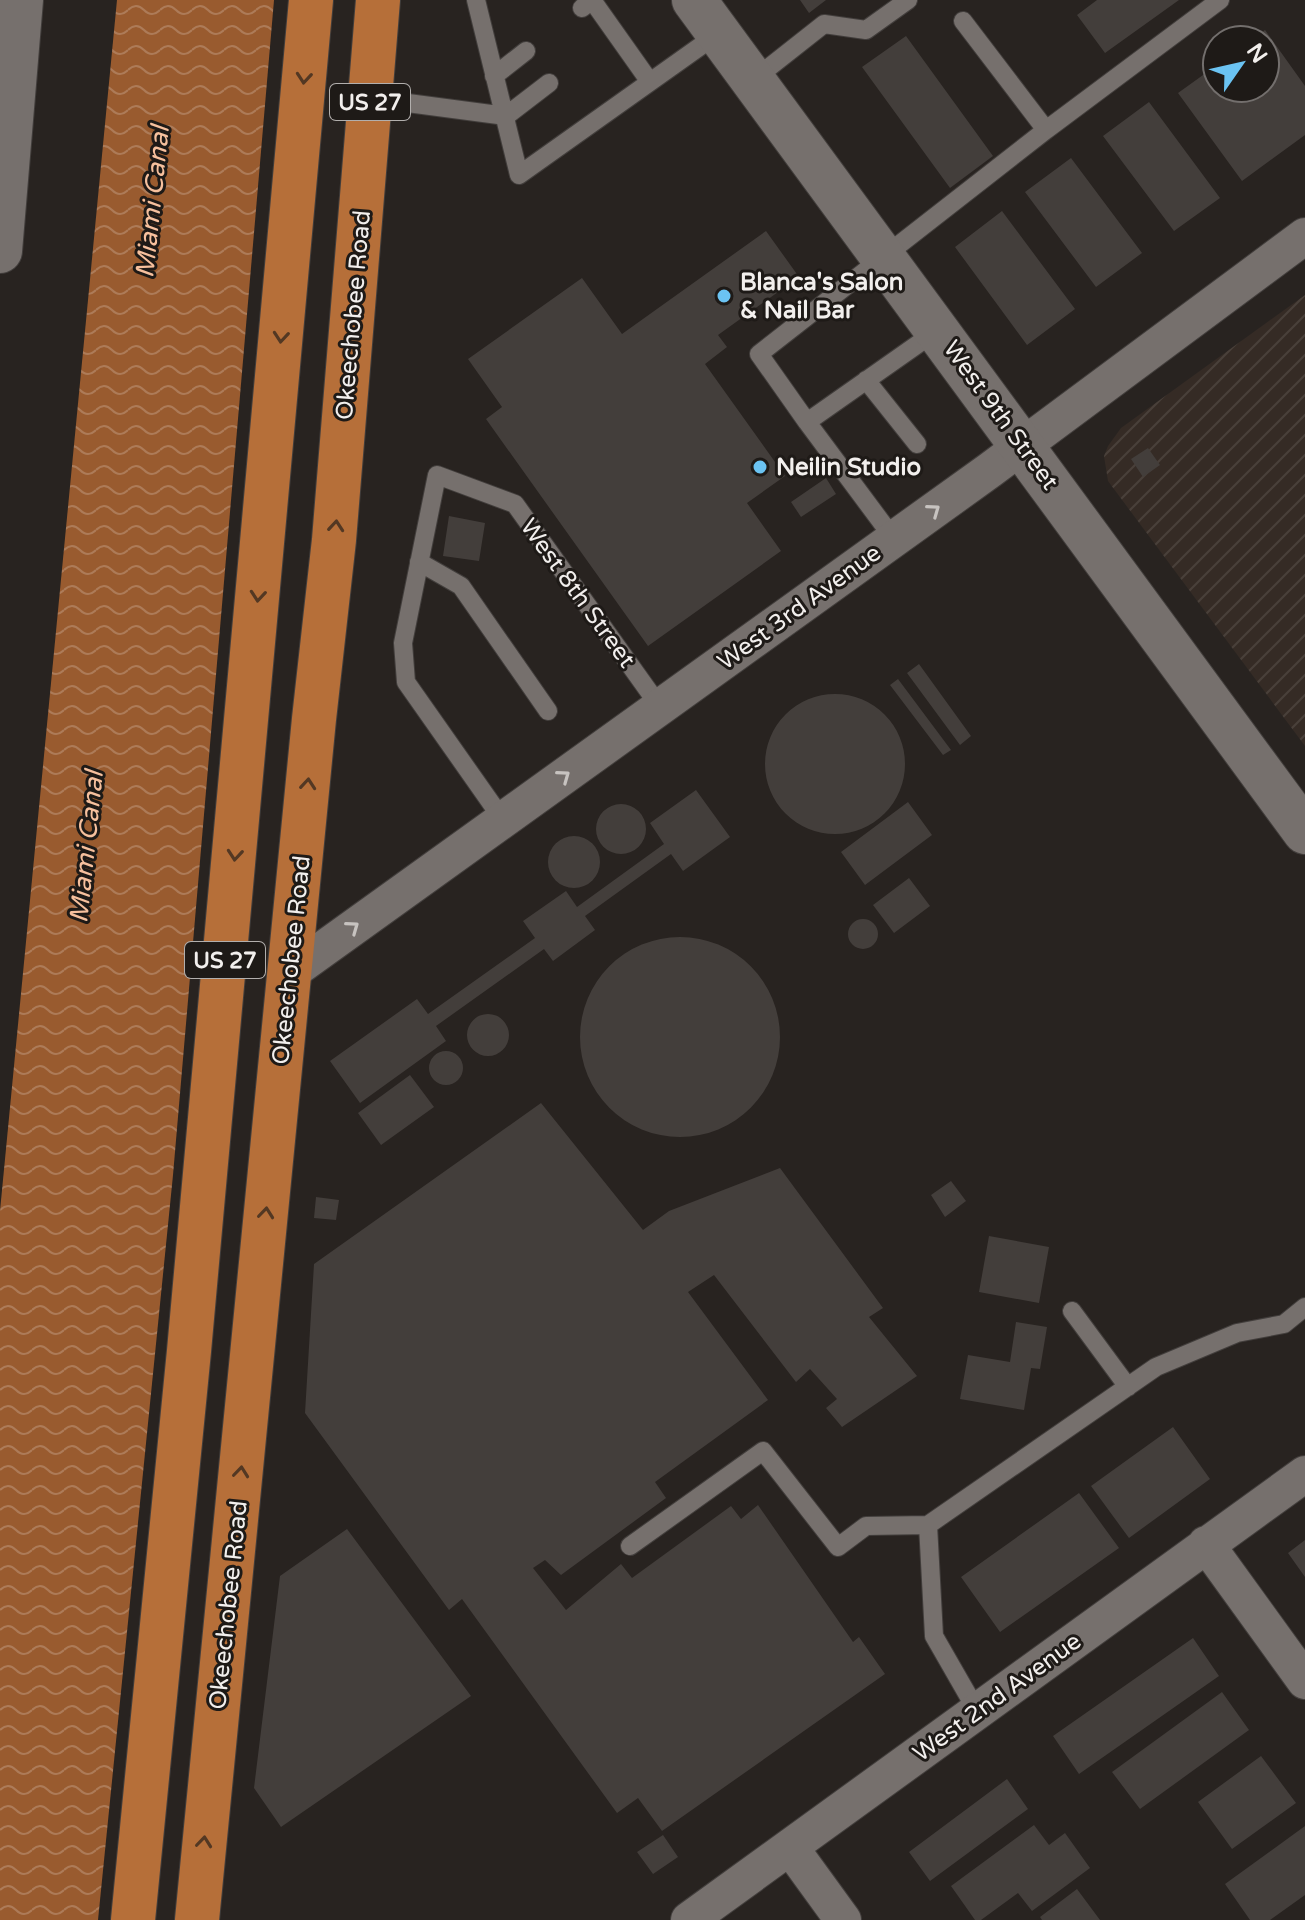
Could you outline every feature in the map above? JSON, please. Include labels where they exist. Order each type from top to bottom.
[{"type":"highway","name":"US 27","points":[[133,1920],[192,1320],[311,0]]},
{"type":"highway","name":"Okeechobee Road","points":[[197,1920],[334,540],[378,0]]},
{"type":"main road","points":[[0,251],[21,0]]},
{"type":"main road","name":"West 9th Street","points":[[706,16],[1305,832]]},
{"type":"street","name":"West 3rd Avenue","points":[[290,973],[1023,446],[1305,236]]},
{"type":"street","name":"West 2nd Avenue","points":[[689,1920],[1305,1474]]},
{"type":"street","points":[[1206,1544],[1305,1681]]},
{"type":"street","points":[[790,1847],[843,1920]]},
{"type":"lane","points":[[476,0],[519,175],[650,82],[706,16]]},
{"type":"lane","points":[[582,8],[592,0],[610,38],[650,82]]},
{"type":"lane","points":[[753,80],[824,24],[866,30],[908,0]]},
{"type":"lane","points":[[894,539],[759,354],[882,255],[1220,0]]},
{"type":"lane","points":[[963,21],[1046,130]]},
{"type":"lane","points":[[494,76],[526,51]]},
{"type":"lane","points":[[370,98],[506,116],[549,83]]},
{"type":"lane","points":[[807,422],[938,330]]},
{"type":"lane","points":[[866,380],[917,444]]},
{"type":"lane","name":"West 8th Street","points":[[503,820],[406,682],[403,643],[437,475],[515,504],[660,707]]},
{"type":"lane","points":[[419,562],[461,586],[548,711]]},
{"type":"lane","points":[[630,1546],[763,1451],[838,1547],[866,1526],[928,1525],[1156,1367],[1237,1333],[1284,1324],[1305,1307]]},
{"type":"lane","points":[[1072,1311],[1128,1387]]},
{"type":"lane","points":[[928,1525],[934,1636],[977,1711]]},
{"type":"shaded area","points":[[1305,295],[1305,746],[1108,481],[1104,456],[1121,428]]},
{"type":"water","name":"Miami Canal","points":[[117,0],[274,0],[173,1175],[98,1920],[0,1920],[0,1211]]},
{"type":"building","points":[[800,0],[826,0],[809,13]]},
{"type":"building","points":[[1097,0],[1179,0],[1105,53],[1077,15]]},
{"type":"building","points":[[906,36],[993,156],[950,188],[862,67]]},
{"type":"building","points":[[1281,52],[1305,86],[1305,135],[1242,181],[1178,93],[1201,76],[1201,104],[1281,104]]},
{"type":"building","points":[[1149,102],[1220,198],[1174,231],[1103,136]]},
{"type":"building","points":[[1071,158],[1142,253],[1096,287],[1025,192]]},
{"type":"building","points":[[1002,211],[1075,309],[1027,345],[955,247]]},
{"type":"building","points":[[766,231],[799,277],[718,335],[727,347],[705,364],[785,476],[747,503],[781,551],[648,646],[486,419],[502,407],[468,359],[582,278],[622,334]]},
{"type":"building","points":[[1148,448],[1160,465],[1143,477],[1131,459]]},
{"type":"building","points":[[826,478],[836,494],[801,517],[791,502]]},
{"type":"building","points":[[449,516],[485,523],[479,561],[443,556]]},
{"type":"building","points":[[919,664],[971,736],[960,745],[907,673]]},
{"type":"building","points":[[898,679],[951,750],[943,755],[890,685]]},
{"type":"building","points":[[835,694],[862,700],[884,715],[899,737],[905,764],[899,791],[884,813],[862,828],[835,834],[808,828],[786,813],[771,791],[765,764],[771,737],[786,715],[808,700]]},
{"type":"building","points":[[696,790],[730,837],[683,871],[671,854],[585,916],[595,930],[553,961],[544,949],[436,1026],[446,1041],[360,1103],[330,1061],[417,999],[428,1014],[535,938],[523,921],[566,891],[577,907],[664,844],[650,823]]},
{"type":"building","points":[[908,802],[932,835],[865,885],[841,852]]},
{"type":"building","points":[[621,804],[639,811],[646,829],[639,847],[621,854],[603,847],[596,829],[603,811]]},
{"type":"building","points":[[574,836],[593,843],[600,862],[593,881],[574,888],[555,881],[548,862],[555,843]]},
{"type":"building","points":[[909,878],[930,906],[894,933],[873,905]]},
{"type":"building","points":[[863,919],[869,920],[877,928],[877,940],[869,948],[863,949],[857,948],[849,940],[848,934],[849,928],[857,920]]},
{"type":"building","points":[[680,937],[718,944],[751,966],[773,999],[780,1037],[773,1075],[751,1108],[718,1130],[680,1137],[642,1130],[609,1108],[587,1075],[580,1037],[587,999],[609,966],[642,944]]},
{"type":"building","points":[[488,1014],[503,1020],[509,1035],[503,1050],[488,1056],[473,1050],[467,1035],[473,1020]]},
{"type":"building","points":[[446,1051],[458,1056],[463,1068],[458,1080],[446,1085],[434,1080],[429,1068],[434,1056]]},
{"type":"building","points":[[410,1075],[434,1107],[381,1145],[358,1113]]},
{"type":"building","points":[[541,1103],[643,1230],[669,1211],[780,1168],[883,1308],[869,1317],[917,1376],[842,1427],[826,1408],[837,1399],[810,1369],[796,1382],[714,1275],[688,1292],[768,1400],[655,1482],[666,1498],[561,1575],[545,1560],[533,1568],[566,1610],[621,1564],[632,1578],[731,1506],[741,1519],[758,1505],[853,1642],[859,1637],[885,1674],[662,1831],[638,1798],[617,1813],[462,1599],[449,1610],[305,1413],[314,1264]]},
{"type":"building","points":[[951,1181],[966,1201],[945,1217],[931,1195]]},
{"type":"building","points":[[316,1197],[339,1200],[336,1220],[314,1218]]},
{"type":"building","points":[[989,1236],[1049,1247],[1039,1303],[979,1292]]},
{"type":"building","points":[[1016,1322],[1047,1327],[1040,1369],[1031,1368],[1024,1410],[960,1399],[968,1355],[1010,1362]]},
{"type":"building","points":[[1173,1427],[1210,1479],[1129,1538],[1091,1486]]},
{"type":"building","points":[[1079,1493],[1119,1548],[1000,1632],[961,1577]]},
{"type":"building","points":[[347,1529],[471,1696],[281,1827],[254,1788],[280,1576]]},
{"type":"building","points":[[1305,1540],[1305,1577],[1288,1553]]},
{"type":"building","points":[[1193,1638],[1219,1676],[1079,1774],[1053,1736]]},
{"type":"building","points":[[1222,1692],[1249,1730],[1140,1809],[1112,1772]]},
{"type":"building","points":[[1261,1756],[1296,1803],[1232,1849],[1198,1802]]},
{"type":"building","points":[[1007,1779],[1028,1809],[930,1881],[909,1852]]},
{"type":"building","points":[[1034,1825],[1049,1845],[1065,1833],[1090,1868],[1032,1911],[1018,1893],[981,1920],[975,1920],[951,1886]]},
{"type":"building","points":[[1305,1826],[1305,1895],[1270,1920],[1250,1920],[1225,1884]]},
{"type":"building","points":[[663,1835],[678,1857],[653,1874],[637,1852]]},
{"type":"building","points":[[1077,1889],[1100,1920],[1042,1920],[1040,1917]]},
{"type":"place","name":"Blanca's Salon & Nail Bar","points":[[724,296]]},
{"type":"place","name":"Neilin Studio","points":[[760,467]]}]
